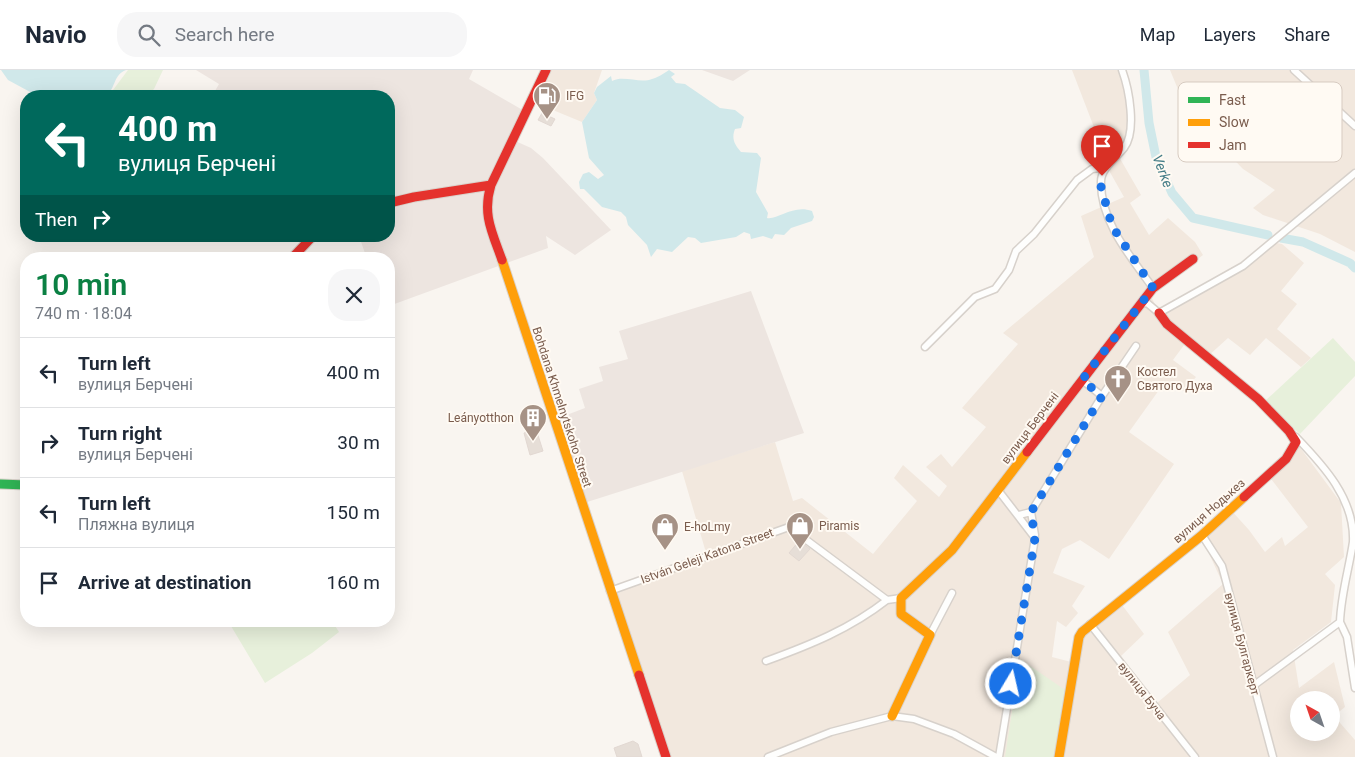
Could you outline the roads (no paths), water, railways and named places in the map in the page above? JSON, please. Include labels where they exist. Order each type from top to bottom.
[{"type":"main road","name":"Bohdana Khmelnytskoho Street","points":[[546,70],[492,185],[486,201],[488,219],[666,757]]},
{"type":"main road","points":[[395,201],[411,196],[472,190],[492,185]]},
{"type":"main road","points":[[296,252],[306,242]]},
{"type":"main road","name":"вулиця Берчені","points":[[901,598],[952,550],[1153,288],[1193,260]]},
{"type":"main road","points":[[1159,313],[1162,320],[1248,391],[1294,435]]},
{"type":"main road","name":"вулиця Нодькез","points":[[1059,757],[1079,637],[1090,624],[1202,534],[1286,459],[1295,446],[1294,435]]},
{"type":"main road","points":[[0,484],[20,485]]},
{"type":"main road","points":[[892,716],[930,635],[901,614],[901,598]]},
{"type":"street","points":[[1122,70],[1130,95],[1129,139],[1125,147],[1107,168],[1100,183],[1112,226],[1153,288]]},
{"type":"street","points":[[1294,70],[1307,82]]},
{"type":"street","points":[[1342,114],[1355,126]]},
{"type":"street","points":[[925,347],[975,297],[995,289],[1009,270],[1016,251],[1034,234],[1077,180],[1092,169],[1107,168]]},
{"type":"street","points":[[1141,304],[1146,303],[1159,313],[1243,266],[1355,173]]},
{"type":"street","points":[[1019,516],[1031,512],[1102,396],[1136,346]]},
{"type":"street","points":[[1082,380],[1102,396]]},
{"type":"street","points":[[1294,435],[1331,477],[1348,502],[1353,522],[1353,540],[1340,598],[1340,622],[1347,637],[1355,688]]},
{"type":"street","points":[[998,490],[1035,538]]},
{"type":"street","points":[[768,757],[832,732],[892,716],[914,719],[954,734],[998,757],[1035,538],[1031,512]]},
{"type":"street","name":"István Geleji Katona Street","points":[[610,591],[789,527],[887,600]]},
{"type":"street","name":"вулиця Булгаркерт","points":[[1202,534],[1222,566],[1273,757]]},
{"type":"street","points":[[930,635],[952,593]]},
{"type":"street","points":[[766,661],[817,642],[865,618],[887,600],[901,598]]},
{"type":"street","points":[[1253,686],[1340,622]]},
{"type":"street","name":"вулиця Буча","points":[[1090,624],[1195,757]]},
{"type":"water","points":[[1,70],[126,70],[119,75],[111,90],[26,90],[8,80]]},
{"type":"water","points":[[669,70],[675,74],[671,77],[676,83],[685,84],[720,108],[735,110],[744,117],[741,128],[735,129],[735,144],[741,152],[757,153],[761,158],[756,192],[768,213],[767,218],[776,217],[798,209],[805,209],[812,211],[814,217],[812,221],[791,228],[784,235],[775,234],[772,239],[763,236],[751,239],[750,234],[744,232],[736,237],[701,243],[695,238],[688,237],[672,252],[657,249],[651,257],[647,245],[628,225],[626,217],[621,212],[602,207],[584,189],[580,189],[579,182],[583,174],[589,172],[598,179],[604,175],[589,158],[582,122],[597,100],[594,93],[597,87],[611,76],[612,81],[622,79],[642,81],[659,76]]},
{"type":"waterway","name":"Verke","points":[[1144,70],[1149,123],[1156,157],[1172,193],[1193,218],[1268,235]]},
{"type":"waterway","name":"Verke","points":[[1281,238],[1303,242],[1350,263],[1355,268]]},
{"type":"place","name":"IFG","points":[[547,120]]},
{"type":"place","name":"Костел Святого Духа","points":[[1118,403]]},
{"type":"place","name":"Leányotthon","points":[[533,442]]},
{"type":"place","name":"Piramis","points":[[800,550]]},
{"type":"place","name":"E-hoLmy","points":[[665,551]]}]
